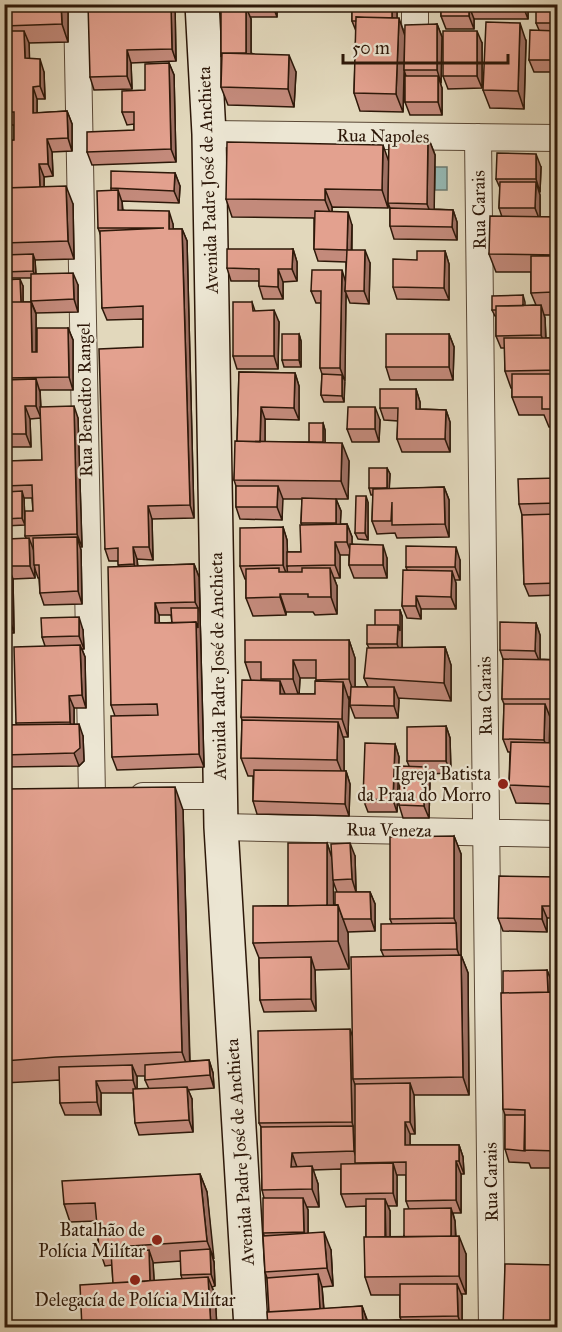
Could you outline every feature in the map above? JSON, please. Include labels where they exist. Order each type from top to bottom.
[{"type":"main road","name":"Avenida Padre José de Anchieta","points":[[202,4],[209,134],[220,811],[251,1328]]},
{"type":"street","name":"Rua Benedito Rangel","points":[[77,4],[81,796]]},
{"type":"street","name":"Rua Napoles","points":[[209,134],[558,138]]},
{"type":"street","name":"Rua Carais","points":[[478,137],[492,1328]]},
{"type":"street","name":"Rua Veneza","points":[[81,796],[220,811],[487,833],[558,834]]},
{"type":"water","points":[[435,167],[447,167],[447,190],[435,190]]},
{"type":"building","points":[[4,4],[61,4],[62,24],[4,26]]},
{"type":"building","points":[[88,4],[171,4],[172,49],[127,50],[127,76],[90,77]]},
{"type":"building","points":[[352,4],[392,4],[392,18],[356,17],[356,21],[352,21]]},
{"type":"building","points":[[441,4],[523,4],[523,6],[469,6],[469,16],[441,16]]},
{"type":"building","points":[[536,4],[558,4],[558,23],[536,23]]},
{"type":"building","points":[[221,7],[246,7],[246,53],[222,53],[221,57]]},
{"type":"building","points":[[356,17],[399,18],[396,94],[354,93]]},
{"type":"building","points":[[486,22],[520,23],[518,91],[483,90]]},
{"type":"building","points":[[437,24],[437,70],[404,70],[405,25]]},
{"type":"building","points":[[530,30],[558,31],[558,60],[529,60]]},
{"type":"building","points":[[4,31],[24,31],[25,58],[40,59],[40,86],[33,87],[33,113],[67,111],[68,138],[47,139],[48,164],[39,164],[40,187],[4,188],[4,141],[14,140],[14,112],[4,112]]},
{"type":"building","points":[[443,31],[477,31],[477,76],[443,76]]},
{"type":"building","points":[[222,53],[289,55],[288,89],[221,87]]},
{"type":"building","points":[[169,63],[171,149],[87,152],[87,132],[134,130],[134,112],[122,112],[122,91],[145,90],[145,64]]},
{"type":"building","points":[[405,76],[438,76],[438,102],[405,102]]},
{"type":"building","points":[[389,137],[428,137],[427,204],[388,203]]},
{"type":"building","points":[[227,142],[383,145],[382,190],[325,189],[325,200],[226,199]]},
{"type":"building","points":[[497,153],[536,154],[536,179],[496,179]]},
{"type":"building","points":[[111,171],[175,173],[174,191],[111,188]]},
{"type":"building","points":[[500,182],[536,182],[535,208],[499,208]]},
{"type":"building","points":[[66,186],[68,241],[4,243],[4,188]]},
{"type":"building","points":[[118,190],[118,210],[169,211],[169,229],[182,229],[190,505],[148,506],[149,547],[133,547],[134,564],[118,565],[118,548],[105,549],[99,349],[143,347],[143,306],[102,308],[100,231],[164,228],[98,228],[97,191]]},
{"type":"building","points":[[390,208],[453,210],[452,227],[390,226]]},
{"type":"building","points":[[315,211],[348,212],[347,250],[314,249]]},
{"type":"building","points":[[490,216],[558,217],[558,255],[489,254]]},
{"type":"building","points":[[227,249],[293,249],[292,269],[278,269],[278,287],[259,286],[259,269],[227,268]]},
{"type":"building","points":[[347,250],[365,250],[364,291],[345,291]]},
{"type":"building","points":[[417,251],[445,251],[444,288],[393,287],[393,259],[417,260]]},
{"type":"building","points":[[33,254],[33,271],[4,272],[4,255]]},
{"type":"building","points":[[531,256],[558,256],[558,328],[554,328],[553,292],[531,293]]},
{"type":"building","points":[[312,270],[342,270],[340,368],[320,368],[321,291],[311,291]]},
{"type":"building","points":[[73,273],[74,299],[31,301],[31,274]]},
{"type":"building","points":[[20,279],[21,302],[4,302],[4,280]]},
{"type":"building","points":[[523,295],[523,306],[496,306],[496,310],[492,310],[492,296]]},
{"type":"building","points":[[4,302],[31,302],[32,352],[37,352],[37,328],[68,328],[69,377],[4,378]]},
{"type":"building","points":[[233,302],[252,302],[253,311],[274,310],[274,356],[233,356]]},
{"type":"building","points":[[541,305],[541,335],[496,336],[496,306]]},
{"type":"building","points":[[282,334],[299,334],[299,360],[282,360]]},
{"type":"building","points":[[386,334],[449,334],[449,367],[386,367]]},
{"type":"building","points":[[504,338],[558,338],[558,370],[505,371]]},
{"type":"building","points":[[239,372],[295,373],[294,408],[261,407],[260,442],[237,441]]},
{"type":"building","points":[[322,374],[342,375],[342,396],[321,395]]},
{"type":"building","points":[[512,374],[558,374],[558,409],[542,409],[542,397],[512,397]]},
{"type":"building","points":[[36,379],[36,406],[25,406],[26,434],[5,434],[4,439],[5,380]]},
{"type":"building","points":[[380,389],[416,389],[416,409],[446,410],[445,439],[397,439],[398,408],[380,408]]},
{"type":"building","points":[[74,406],[77,534],[25,536],[25,511],[33,511],[32,485],[4,486],[4,461],[42,460],[40,407]]},
{"type":"building","points":[[348,407],[375,407],[375,429],[347,429]]},
{"type":"building","points":[[309,423],[323,423],[323,442],[309,442]]},
{"type":"building","points":[[235,441],[342,443],[341,481],[234,480]]},
{"type":"building","points":[[369,468],[387,468],[387,488],[369,488]]},
{"type":"building","points":[[558,478],[558,503],[519,504],[518,479]]},
{"type":"building","points":[[236,486],[278,486],[277,507],[236,507]]},
{"type":"building","points":[[444,487],[445,524],[392,525],[392,502],[391,521],[372,521],[373,489]]},
{"type":"building","points":[[22,491],[22,518],[5,519],[6,492]]},
{"type":"building","points":[[356,496],[366,496],[365,533],[355,533]]},
{"type":"building","points":[[302,498],[336,499],[336,523],[301,523]]},
{"type":"building","points":[[558,514],[558,583],[524,584],[522,515]]},
{"type":"building","points":[[347,524],[347,542],[335,542],[335,565],[287,566],[287,552],[301,552],[300,525]]},
{"type":"building","points":[[283,527],[283,565],[240,566],[240,528]]},
{"type":"building","points":[[77,537],[78,591],[40,593],[39,565],[34,565],[33,538]]},
{"type":"building","points":[[29,538],[30,566],[8,566],[8,539]]},
{"type":"building","points":[[350,544],[383,545],[383,565],[349,565]]},
{"type":"building","points":[[406,546],[456,547],[455,567],[406,567]]},
{"type":"building","points":[[194,564],[195,602],[155,603],[155,623],[196,622],[199,754],[112,757],[111,716],[158,715],[157,704],[111,705],[108,567]]},
{"type":"building","points":[[4,566],[8,566],[10,620],[4,621]]},
{"type":"building","points":[[279,568],[279,572],[302,572],[302,568],[330,568],[331,597],[280,594],[280,597],[246,598],[246,569]]},
{"type":"building","points":[[403,570],[452,571],[451,597],[416,596],[416,606],[402,606]]},
{"type":"building","points":[[171,608],[198,608],[198,628],[196,622],[172,623]]},
{"type":"building","points":[[375,610],[400,610],[400,631],[398,625],[375,625]]},
{"type":"building","points":[[79,617],[79,636],[42,637],[41,618]]},
{"type":"building","points":[[500,622],[536,623],[535,651],[500,650]]},
{"type":"building","points":[[367,625],[398,625],[397,644],[367,644]]},
{"type":"building","points":[[245,640],[349,640],[349,679],[316,680],[316,660],[293,660],[293,679],[261,679],[261,662],[245,662]]},
{"type":"building","points":[[80,645],[82,695],[69,696],[70,722],[16,723],[14,647]]},
{"type":"building","points":[[445,647],[444,683],[364,678],[367,648]]},
{"type":"building","points":[[503,659],[558,660],[558,699],[502,699]]},
{"type":"building","points":[[242,680],[280,681],[280,694],[315,694],[315,681],[343,682],[342,719],[241,717]]},
{"type":"building","points":[[351,687],[394,687],[394,706],[350,705]]},
{"type":"building","points":[[504,704],[545,704],[544,740],[503,739]]},
{"type":"building","points":[[242,720],[338,722],[337,760],[241,758]]},
{"type":"building","points":[[79,724],[80,748],[74,753],[4,755],[4,725]]},
{"type":"building","points":[[446,726],[446,761],[407,761],[407,727]]},
{"type":"building","points":[[511,742],[558,743],[558,787],[509,785]]},
{"type":"building","points":[[365,743],[395,744],[393,800],[363,799]]},
{"type":"building","points":[[400,766],[425,767],[424,806],[399,805]]},
{"type":"building","points":[[254,770],[346,771],[345,804],[253,801]]},
{"type":"building","points":[[175,787],[182,1052],[4,1061],[4,789]]},
{"type":"building","points":[[454,836],[454,918],[390,919],[390,837]]},
{"type":"building","points":[[288,843],[327,843],[327,905],[288,906]]},
{"type":"building","points":[[350,843],[352,879],[333,880],[331,844]]},
{"type":"building","points":[[499,876],[558,877],[558,906],[542,906],[542,919],[498,918]]},
{"type":"building","points":[[335,892],[370,892],[371,919],[343,919],[338,905],[335,905]]},
{"type":"building","points":[[338,905],[338,941],[253,943],[253,906]]},
{"type":"building","points":[[456,923],[457,949],[381,950],[381,924]]},
{"type":"building","points":[[461,955],[463,1077],[353,1079],[351,957]]},
{"type":"building","points":[[311,957],[311,999],[260,1000],[259,958]]},
{"type":"building","points":[[547,970],[548,992],[503,993],[503,971]]},
{"type":"building","points":[[558,992],[558,1151],[524,1150],[525,1110],[503,1109],[501,993]]},
{"type":"building","points":[[350,1029],[352,1122],[259,1123],[258,1031]]},
{"type":"building","points":[[209,1060],[210,1075],[145,1080],[145,1065]]},
{"type":"building","points":[[132,1065],[133,1080],[96,1081],[97,1102],[60,1103],[59,1067]]},
{"type":"building","points":[[410,1083],[410,1122],[405,1122],[405,1145],[459,1145],[459,1161],[456,1161],[456,1200],[406,1201],[406,1162],[355,1163],[355,1084]]},
{"type":"building","points":[[187,1087],[189,1120],[135,1123],[133,1089]]},
{"type":"building","points":[[505,1115],[525,1115],[525,1151],[505,1149]]},
{"type":"building","points":[[353,1126],[354,1151],[292,1153],[291,1167],[312,1166],[312,1189],[262,1190],[261,1127]]},
{"type":"building","points":[[393,1163],[393,1193],[341,1194],[341,1164]]},
{"type":"building","points":[[200,1174],[207,1241],[99,1248],[95,1203],[64,1204],[62,1181]]},
{"type":"building","points":[[263,1198],[303,1198],[304,1232],[263,1233]]},
{"type":"building","points":[[366,1199],[385,1199],[385,1237],[366,1237]]},
{"type":"building","points":[[451,1208],[451,1236],[404,1237],[404,1209]]},
{"type":"building","points":[[324,1232],[327,1268],[265,1272],[263,1236]]},
{"type":"building","points":[[459,1236],[459,1276],[365,1277],[364,1237]]},
{"type":"building","points":[[210,1249],[211,1274],[181,1275],[180,1251]]},
{"type":"building","points":[[149,1250],[150,1281],[113,1283],[111,1252]]},
{"type":"building","points":[[505,1264],[558,1265],[558,1328],[503,1328]]},
{"type":"building","points":[[318,1274],[320,1309],[269,1312],[267,1278]]},
{"type":"building","points":[[208,1277],[211,1328],[143,1328],[143,1325],[82,1328],[80,1285]]},
{"type":"building","points":[[400,1284],[457,1284],[458,1316],[400,1317]]},
{"type":"building","points":[[362,1306],[363,1328],[268,1328],[267,1312]]},
{"type":"building","points":[[419,1320],[419,1328],[368,1328],[368,1321]]},
{"type":"place","name":"Igreja Batista da Praia do Morro","points":[[503,784]]},
{"type":"place","name":"Batalhão de Polícia Milítar","points":[[157,1240]]},
{"type":"place","name":"Delegacía de Polícia Milítar","points":[[135,1280]]}]
